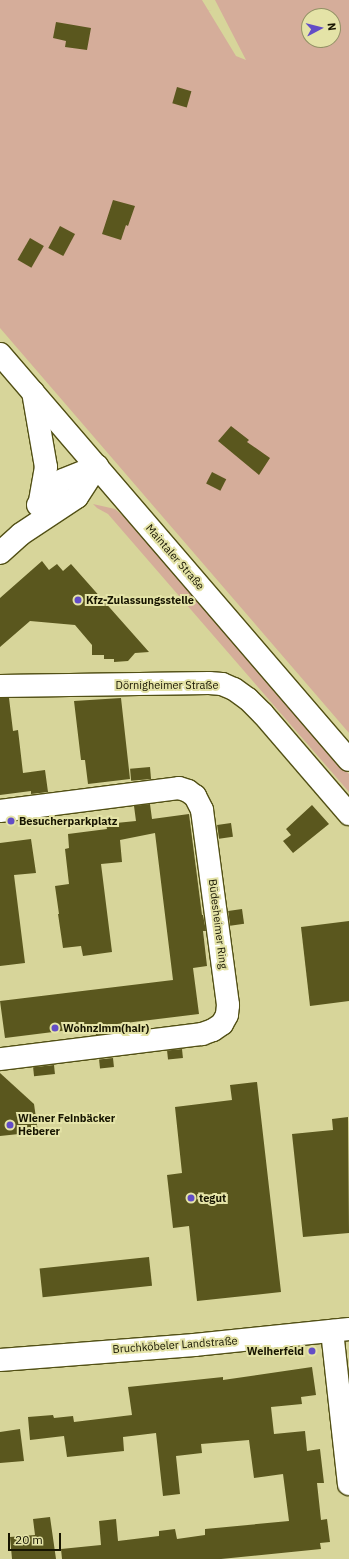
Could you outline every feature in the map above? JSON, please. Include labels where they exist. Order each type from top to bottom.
[{"type":"street","name":"Maintaler Straße","points":[[0,354],[349,760]]},
{"type":"street","points":[[33,392],[46,468],[40,502]]},
{"type":"street","points":[[21,534],[40,502],[64,480],[97,466]]},
{"type":"street","points":[[0,553],[21,534],[77,497],[97,466]]},
{"type":"street","name":"Dörnigheimer Straße","points":[[0,686],[222,684],[234,689],[248,699],[263,714],[349,814]]},
{"type":"street","name":"Büdesheimer Ring","points":[[0,810],[179,788],[188,791],[195,796],[202,810],[228,1005],[227,1015],[222,1024],[213,1030],[202,1034],[0,1059]]},
{"type":"street","points":[[341,1330],[349,1484]]},
{"type":"street","name":"Bruchköbeler Landstraße","points":[[0,1360],[194,1345],[341,1330]]},
{"type":"shaded area","points":[[0,0],[202,0],[236,56],[246,60],[215,0],[349,0],[349,733],[0,328]]},
{"type":"shaded area","points":[[93,504],[115,509],[130,522],[349,774],[349,792],[108,514]]},
{"type":"building","points":[[56,22],[91,28],[87,50],[65,47],[66,41],[53,38]]},
{"type":"building","points":[[177,87],[191,91],[187,107],[172,103]]},
{"type":"building","points":[[113,200],[135,206],[121,240],[102,234]]},
{"type":"building","points":[[60,226],[75,234],[63,256],[48,248]]},
{"type":"building","points":[[30,238],[44,246],[31,268],[18,260]]},
{"type":"building","points":[[231,426],[249,440],[247,442],[270,458],[259,475],[218,441]]},
{"type":"building","points":[[212,472],[226,479],[220,491],[206,484]]},
{"type":"building","name":"Kfz-Zulassungsstelle","points":[[42,561],[49,570],[57,564],[63,571],[71,564],[149,652],[135,653],[128,661],[114,662],[114,659],[104,659],[104,655],[92,655],[92,645],[75,625],[30,621],[0,647],[0,598]]},
{"type":"building","points":[[0,698],[9,698],[13,731],[18,730],[23,773],[45,770],[48,792],[31,794],[31,791],[0,795]]},
{"type":"building","points":[[121,698],[130,779],[88,784],[85,760],[81,760],[74,701]]},
{"type":"building","points":[[150,767],[151,779],[131,781],[130,769]]},
{"type":"building","points":[[150,804],[152,819],[189,814],[202,915],[206,931],[203,931],[207,966],[193,968],[199,1014],[109,1025],[110,1033],[96,1035],[93,1027],[5,1038],[0,1001],[173,980],[155,833],[120,840],[122,862],[101,864],[112,952],[83,956],[81,946],[63,948],[58,914],[55,886],[69,884],[65,849],[69,848],[68,834],[107,829],[106,824],[136,821],[134,806]]},
{"type":"building","points":[[312,805],[329,824],[293,853],[283,841],[291,835],[286,829]]},
{"type":"building","points":[[231,823],[233,837],[219,839],[217,825]]},
{"type":"building","points":[[31,839],[36,873],[14,875],[25,963],[0,966],[0,843]]},
{"type":"building","points":[[242,909],[244,924],[230,926],[228,911]]},
{"type":"building","points":[[349,921],[349,1001],[310,1006],[301,927]]},
{"type":"building","points":[[182,1049],[183,1058],[168,1060],[167,1051]]},
{"type":"building","points":[[113,1058],[114,1067],[100,1068],[99,1059]]},
{"type":"building","points":[[54,1065],[55,1074],[34,1076],[33,1067]]},
{"type":"building","points":[[0,1073],[34,1104],[38,1132],[0,1136]]},
{"type":"building","points":[[257,1082],[281,1292],[197,1301],[189,1226],[173,1228],[167,1175],[182,1173],[175,1107],[232,1100],[230,1085]]},
{"type":"building","points":[[348,1117],[349,1233],[303,1237],[292,1134],[333,1130],[332,1119]]},
{"type":"building","points":[[149,1257],[152,1286],[43,1297],[40,1268]]},
{"type":"building","points":[[312,1367],[316,1395],[301,1397],[302,1404],[271,1407],[274,1434],[305,1431],[307,1451],[320,1449],[324,1483],[317,1483],[321,1520],[327,1519],[330,1542],[320,1543],[321,1549],[221,1559],[62,1559],[61,1549],[101,1545],[99,1521],[116,1519],[118,1541],[159,1536],[159,1531],[175,1529],[177,1539],[205,1535],[205,1529],[289,1521],[283,1474],[254,1478],[249,1440],[201,1444],[202,1453],[176,1456],[180,1494],[163,1496],[156,1433],[123,1437],[124,1451],[67,1457],[64,1436],[30,1440],[28,1417],[53,1415],[54,1418],[73,1416],[74,1422],[132,1415],[128,1387],[223,1377],[223,1380]]},
{"type":"building","points":[[20,1429],[24,1461],[0,1463],[0,1432]]},
{"type":"building","points":[[50,1517],[56,1559],[12,1559],[10,1537],[35,1535],[33,1519]]},
{"type":"place","name":"Kfz-Zulassungsstelle","points":[[78,600]]},
{"type":"place","name":"Besucherparkplatz","points":[[11,821]]},
{"type":"place","name":"Wohnzimm(hair)","points":[[55,1028]]},
{"type":"place","name":"Wiener Feinbäcker Heberer","points":[[10,1125]]},
{"type":"place","name":"tegut","points":[[191,1198]]},
{"type":"place","name":"Weiherfeld","points":[[312,1351]]}]
